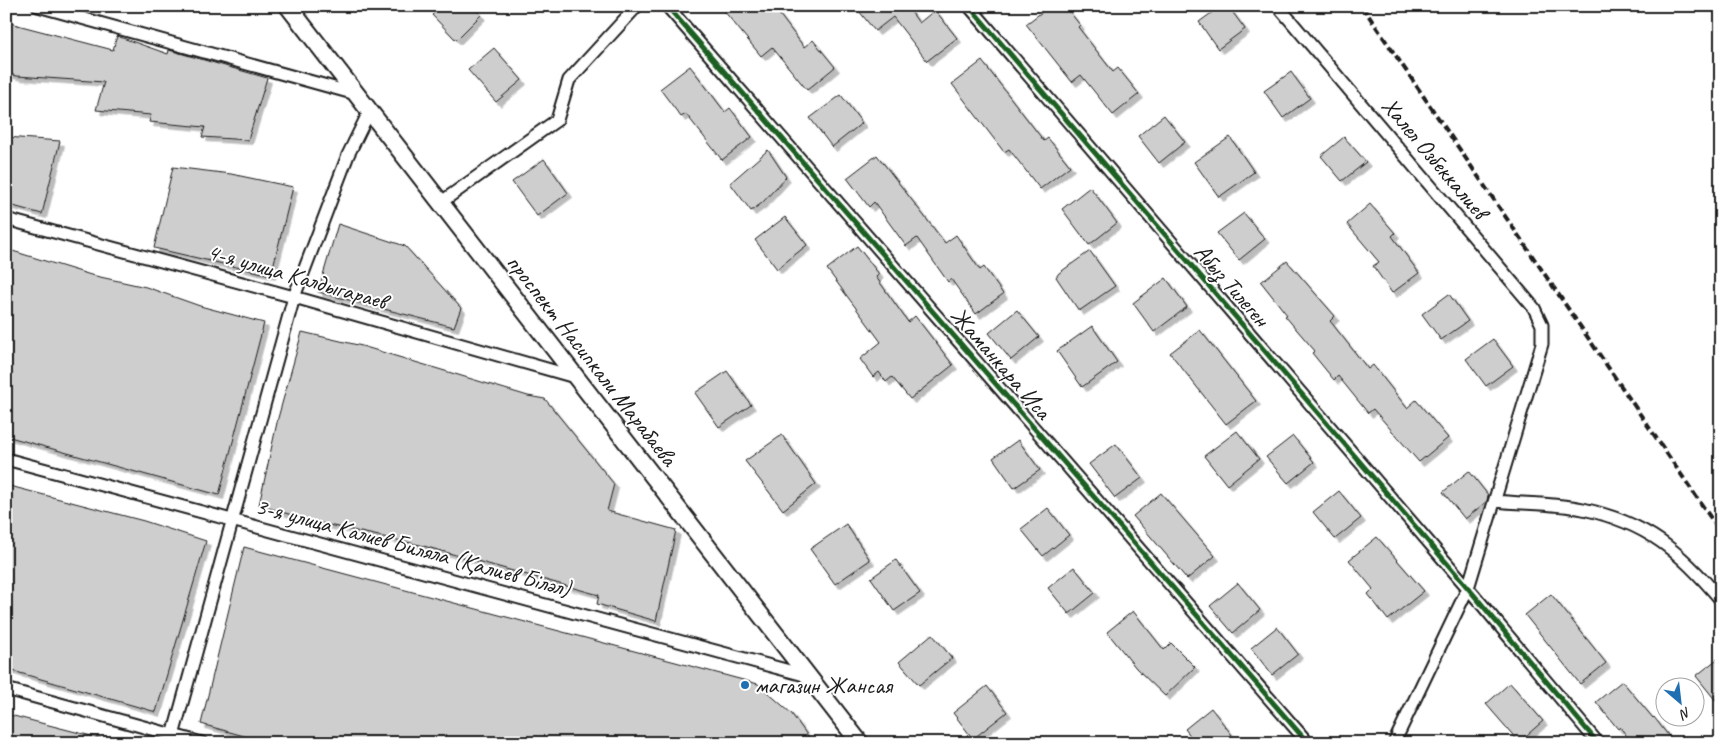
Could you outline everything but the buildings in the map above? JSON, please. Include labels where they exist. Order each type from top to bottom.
[{"type":"main road","name":"проспект Насипкали Марабаева","points":[[288,6],[860,743]]},
{"type":"street","points":[[38,6],[356,94]]},
{"type":"street","points":[[440,203],[557,120],[569,80],[637,6]]},
{"type":"street","name":"Жаманкара Иса","points":[[667,6],[1308,743]]},
{"type":"street","name":"Абыз Тилеген","points":[[968,6],[1468,588],[1598,743]]},
{"type":"street","name":"Халел Озбеккалиев","points":[[1278,6],[1534,308],[1542,325],[1542,344],[1494,502]]},
{"type":"street","points":[[173,739],[294,297],[348,155],[369,112]]},
{"type":"street","name":"4-я улица Калдыгараев","points":[[6,219],[294,297],[575,377]]},
{"type":"street","name":"3-я улица Калиев Биляла (Қалиев Біләл)","points":[[6,459],[808,676]]},
{"type":"street","points":[[1394,743],[1468,588],[1494,502],[1582,508],[1638,526],[1664,544],[1699,574],[1721,600]]},
{"type":"street","points":[[6,689],[173,739],[202,743]]},
{"type":"railway","points":[[1362,6],[1721,533]]},
{"type":"cycle path","points":[[667,6],[1308,743]]},
{"type":"cycle path","points":[[969,6],[1468,588],[1598,743]]},
{"type":"place","name":"магазин Жансая","points":[[745,685]]}]
